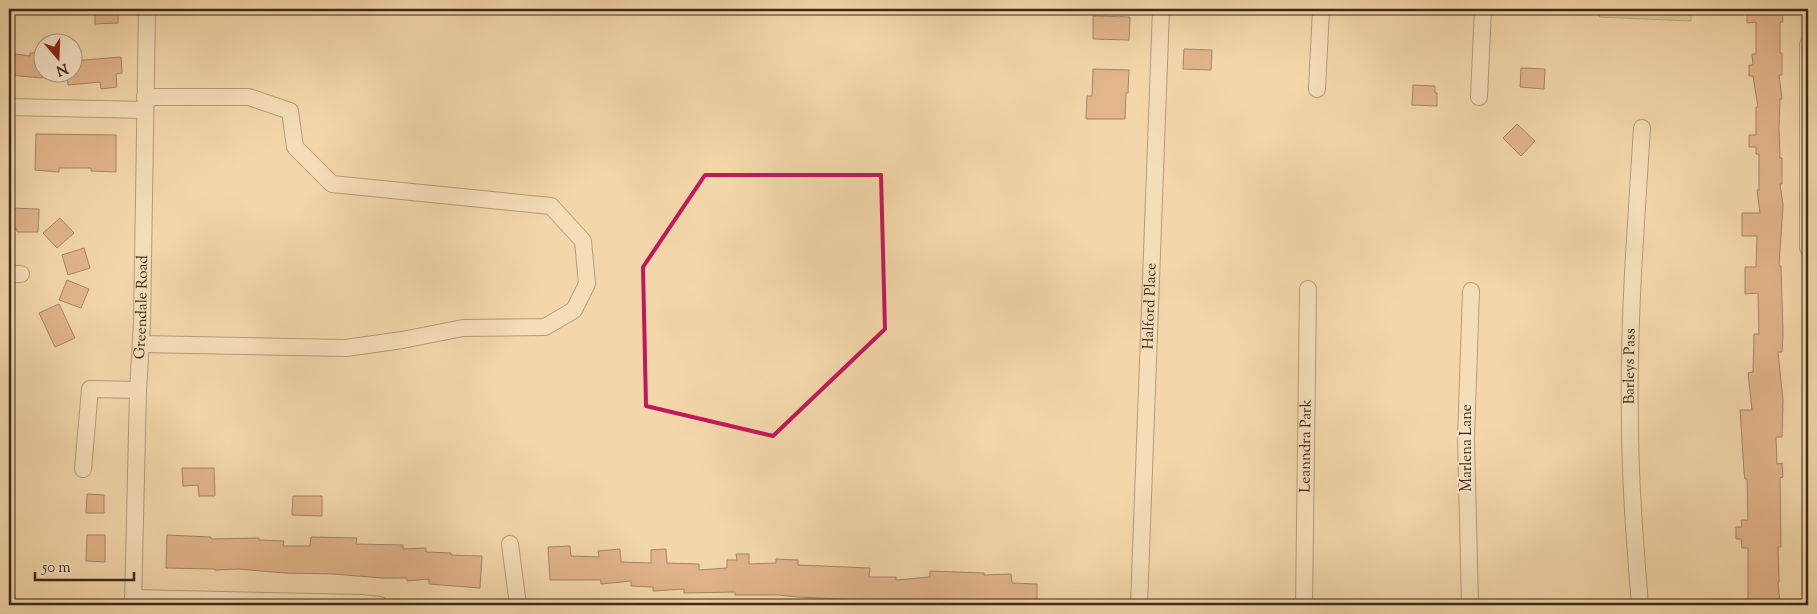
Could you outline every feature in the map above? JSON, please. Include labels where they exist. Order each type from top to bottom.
[{"type":"street","name":"Greendale Road","points":[[133,602],[145,187],[147,9]]},
{"type":"street","name":"Halford Place","points":[[1139,605],[1161,9]]},
{"type":"street","points":[[1317,88],[1321,9]]},
{"type":"street","points":[[1479,97],[1483,9]]},
{"type":"street","points":[[1808,45],[1808,248]]},
{"type":"street","points":[[9,107],[249,98],[290,111],[295,147],[332,184],[551,206],[583,241],[587,284],[574,310],[545,327],[463,328],[402,340],[346,348],[141,344]]},
{"type":"street","name":"Barleys Pass","points":[[1640,605],[1633,514],[1630,418],[1633,273],[1642,128]]},
{"type":"street","name":"Leanndra Park","points":[[1304,605],[1308,288]]},
{"type":"street","name":"Marlena Lane","points":[[1470,605],[1466,438],[1471,291]]},
{"type":"street","points":[[83,470],[90,388],[138,390]]},
{"type":"street","points":[[510,544],[518,605]]},
{"type":"street","points":[[133,602],[362,603],[380,605]]},
{"type":"highlighted area","points":[[705,175],[881,175],[885,329],[773,436],[646,406],[643,267]]},
{"type":"shaded area","points":[[1599,9],[1691,9],[1691,21],[1599,17]]},
{"type":"building","points":[[95,9],[118,9],[118,23],[95,24]]},
{"type":"building","points":[[1754,9],[1782,9],[1783,22],[1780,22],[1782,75],[1779,75],[1782,99],[1780,99],[1779,128],[1780,158],[1782,158],[1782,184],[1780,184],[1783,205],[1779,266],[1781,266],[1783,334],[1782,352],[1778,352],[1783,401],[1782,437],[1776,437],[1777,464],[1782,463],[1783,477],[1780,478],[1781,547],[1778,547],[1780,605],[1748,605],[1748,548],[1742,548],[1741,539],[1736,539],[1736,527],[1742,527],[1741,520],[1748,520],[1747,479],[1745,479],[1744,472],[1740,410],[1752,410],[1748,373],[1753,372],[1754,334],[1759,334],[1758,293],[1745,294],[1745,267],[1756,267],[1757,236],[1742,236],[1742,213],[1760,213],[1757,190],[1759,190],[1759,154],[1756,154],[1756,147],[1749,147],[1749,135],[1756,135],[1756,107],[1758,107],[1753,76],[1749,76],[1749,65],[1753,65],[1752,54],[1756,54],[1756,22],[1747,23],[1747,12],[1754,11]]},
{"type":"building","points":[[1093,16],[1130,17],[1129,40],[1093,39]]},
{"type":"building","points":[[1184,49],[1212,50],[1211,70],[1183,69]]},
{"type":"building","points":[[9,53],[30,56],[30,53],[32,53],[32,77],[9,75]]},
{"type":"building","points":[[121,57],[122,73],[116,74],[117,87],[101,89],[100,82],[68,85],[68,82],[82,82],[82,60]]},
{"type":"building","points":[[1521,68],[1545,69],[1544,89],[1520,87]]},
{"type":"building","points":[[1093,69],[1129,70],[1125,119],[1086,119],[1087,96],[1092,96]]},
{"type":"building","points":[[1413,85],[1435,86],[1437,106],[1412,105]]},
{"type":"building","points":[[1517,124],[1535,141],[1521,156],[1503,138]]},
{"type":"building","points":[[36,134],[116,135],[116,172],[91,171],[91,168],[59,168],[59,172],[35,170]]},
{"type":"building","points":[[9,208],[39,209],[38,232],[17,232],[17,229],[9,230]]},
{"type":"building","points":[[60,218],[74,233],[57,248],[43,233]]},
{"type":"building","points":[[84,248],[90,268],[68,275],[62,255]]},
{"type":"building","points":[[67,280],[89,289],[81,308],[59,300]]},
{"type":"building","points":[[59,304],[75,338],[55,347],[39,313]]},
{"type":"building","points":[[182,468],[214,468],[215,496],[199,496],[198,485],[183,486]]},
{"type":"building","points":[[87,494],[104,495],[104,513],[86,513]]},
{"type":"building","points":[[293,496],[322,496],[322,516],[292,515]]},
{"type":"building","points":[[87,535],[105,535],[105,562],[86,561]]},
{"type":"building","points":[[167,535],[211,537],[211,539],[259,538],[259,540],[284,541],[283,546],[310,546],[311,537],[357,538],[356,544],[403,545],[403,549],[426,548],[426,552],[482,556],[480,588],[429,584],[429,579],[407,581],[407,578],[333,574],[285,573],[238,569],[166,568]]},
{"type":"building","points":[[570,546],[571,556],[599,557],[598,551],[620,549],[621,562],[651,563],[651,550],[666,549],[667,563],[699,564],[699,570],[727,568],[727,560],[737,560],[736,554],[749,554],[749,564],[776,563],[776,559],[798,560],[798,565],[870,568],[869,577],[896,577],[896,580],[930,577],[930,571],[984,573],[984,575],[1011,574],[1012,583],[1037,584],[1037,605],[960,605],[930,603],[930,601],[906,603],[779,595],[735,595],[735,592],[684,593],[684,589],[653,591],[653,587],[631,586],[631,581],[601,584],[601,580],[550,580],[548,547]]}]
